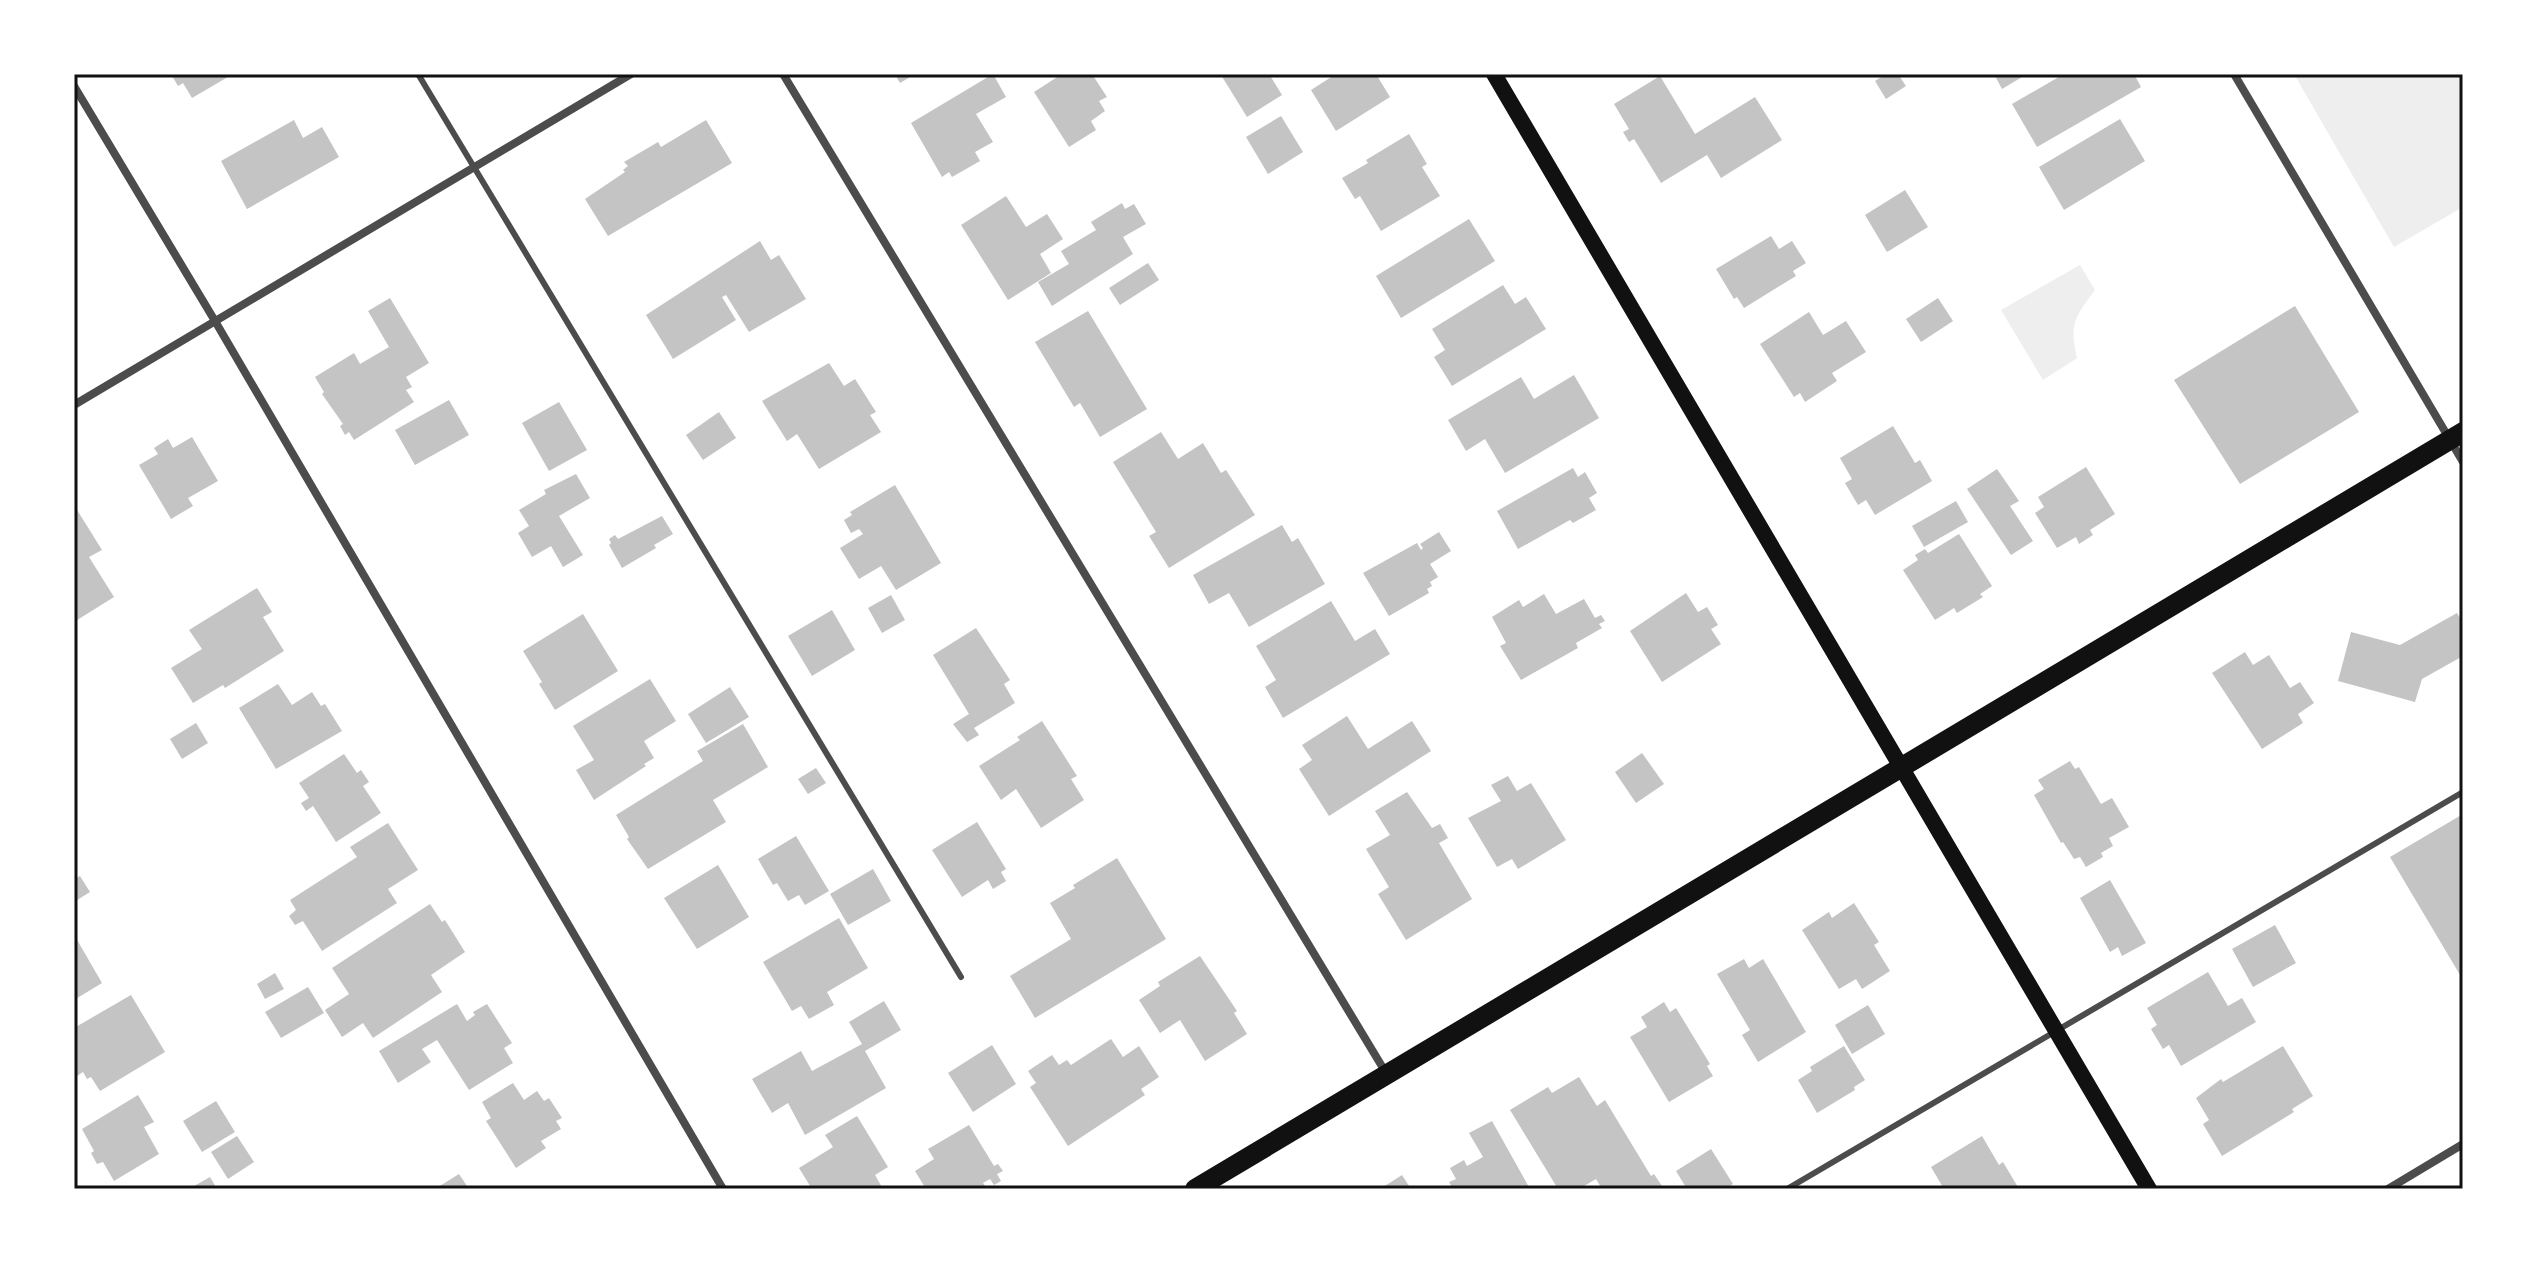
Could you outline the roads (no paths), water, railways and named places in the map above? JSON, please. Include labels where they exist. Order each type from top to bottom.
[{"type":"main road","points":[[1494,74],[2149,1189]]},
{"type":"main road","points":[[1195,1189],[2456,436]]},
{"type":"street","points":[[74,405],[631,74]]},
{"type":"street","points":[[783,74],[1387,1075]]},
{"type":"street","points":[[2234,74],[2456,436],[2463,462]]},
{"type":"street","points":[[74,86],[723,1189]]},
{"type":"street","points":[[2388,1189],[2463,1144]]},
{"type":"lane","points":[[418,74],[961,977]]},
{"type":"lane","points":[[1787,1189],[2463,792]]}]
